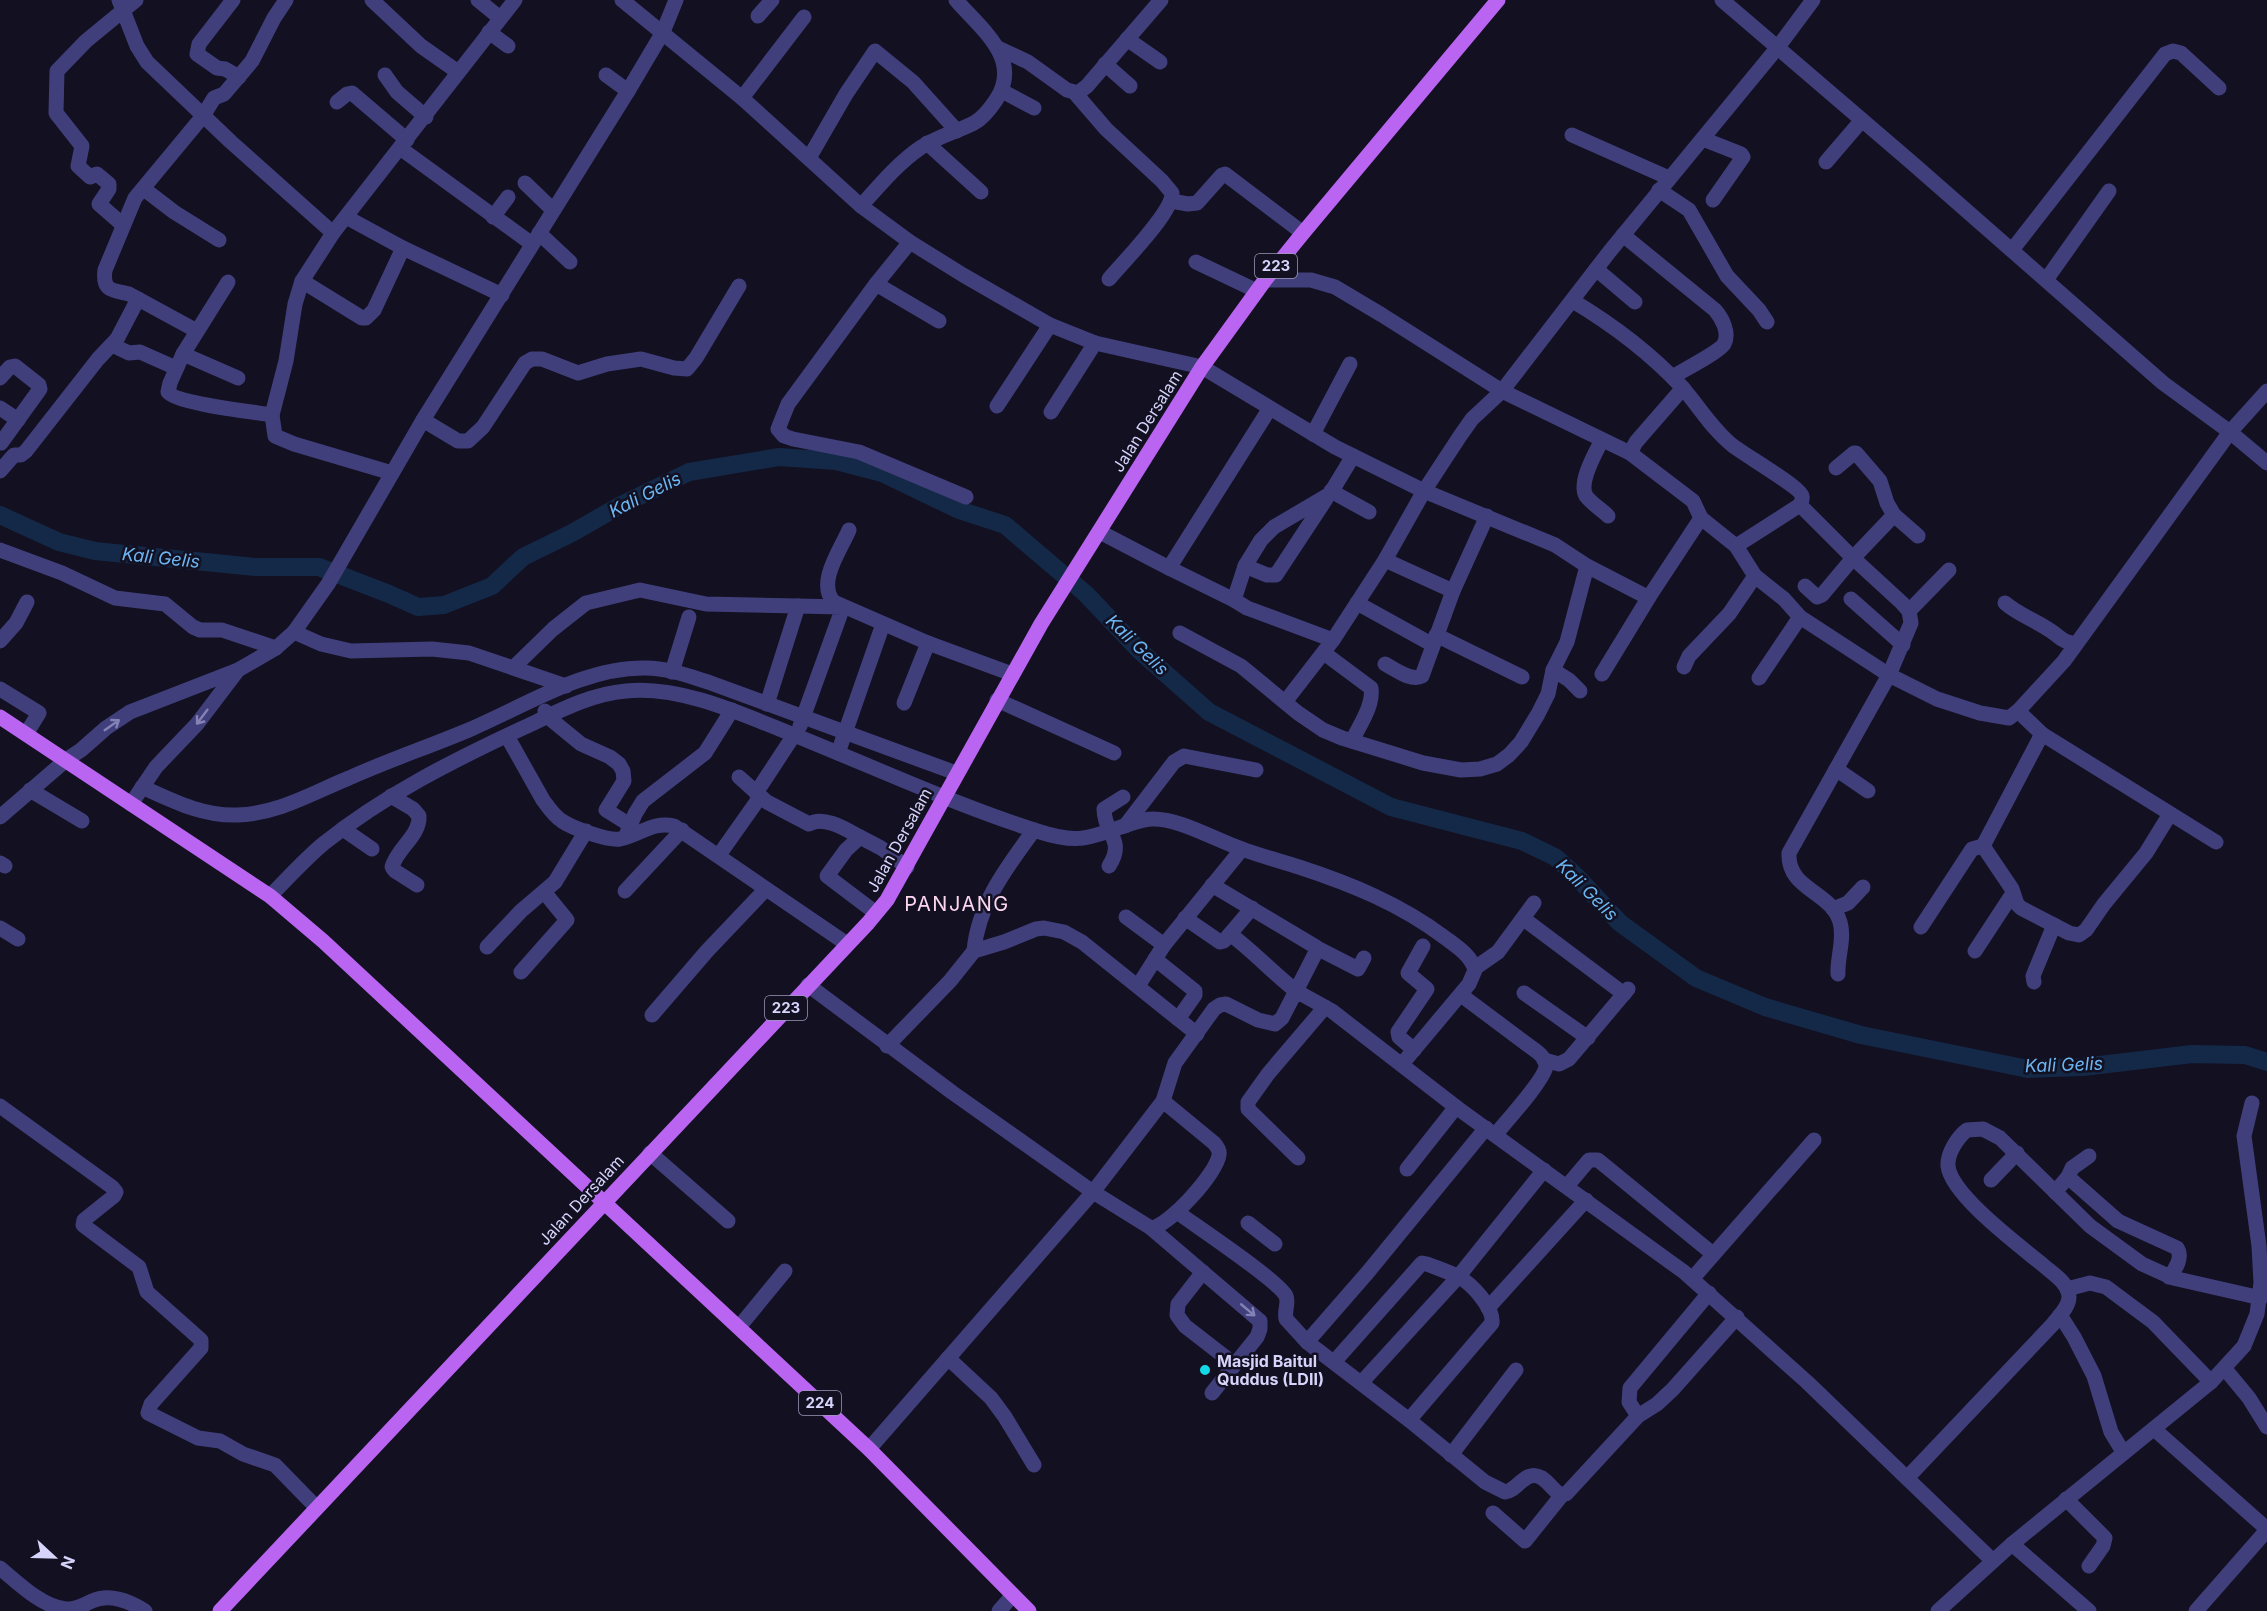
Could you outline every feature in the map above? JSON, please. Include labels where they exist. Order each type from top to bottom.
[{"type":"main road","name":"Jalan Dersalam","points":[[220,1611],[876,913],[896,887],[955,775],[1041,624],[1202,366],[1303,233],[1498,0]]},
{"type":"main road","points":[[0,717],[270,896],[390,1001],[603,1203]]},
{"type":"main road","name":"224","points":[[603,1203],[869,1449],[1029,1611]]},
{"type":"street","points":[[123,225],[99,204],[109,189],[109,184],[97,174],[90,177],[78,166],[82,146],[57,116],[56,76],[60,68],[122,6],[136,0]]},
{"type":"street","points":[[233,0],[199,44],[196,52],[217,69],[225,69],[239,77]]},
{"type":"street","points":[[197,331],[129,294],[115,292],[105,284],[105,270],[135,198],[203,116],[214,98],[224,94],[239,77],[254,57],[286,0]]},
{"type":"street","points":[[372,0],[421,46],[458,72]]},
{"type":"street","points":[[478,0],[500,18]]},
{"type":"street","points":[[392,473],[275,436],[272,415],[286,361],[295,304],[302,281],[333,233],[426,117],[515,0]]},
{"type":"street","points":[[622,0],[742,98],[861,206],[910,242],[1050,325],[1095,343],[1202,366],[1353,456],[1424,491],[1555,545],[1587,566],[1649,597]]},
{"type":"street","points":[[0,817],[66,760],[130,712],[238,670],[276,648],[294,632],[328,584],[423,420],[628,91],[663,32],[676,0]]},
{"type":"street","points":[[758,16],[772,0]]},
{"type":"street","points":[[861,206],[898,166],[927,143],[979,120],[991,108],[1002,91],[1006,69],[1004,59],[998,48],[956,0]]},
{"type":"street","points":[[1075,93],[1084,89],[1161,0]]},
{"type":"street","points":[[1722,0],[2163,383],[2230,432],[2267,463]]},
{"type":"street","points":[[1285,702],[1329,647],[1385,560],[1424,491],[1473,419],[1502,391],[1623,235],[1778,47],[1813,0]]},
{"type":"street","points":[[122,6],[137,46],[147,62],[203,116],[333,233]]},
{"type":"street","points":[[742,98],[804,17]]},
{"type":"street","points":[[489,32],[508,46]]},
{"type":"street","points":[[1127,39],[1160,62]]},
{"type":"street","points":[[998,48],[1028,62],[1067,90],[1075,93],[1106,129],[1172,193],[1171,201],[1160,219],[1109,279]]},
{"type":"street","points":[[809,158],[846,94],[875,51],[914,82],[957,130]]},
{"type":"street","points":[[2012,250],[2165,54],[2173,51],[2181,53],[2219,88]]},
{"type":"street","points":[[1105,64],[1130,86]]},
{"type":"street","points":[[385,75],[397,92],[426,117]]},
{"type":"street","points":[[606,75],[628,91]]},
{"type":"street","points":[[1002,91],[1034,108]]},
{"type":"street","points":[[337,102],[352,93],[404,144],[493,217],[535,238],[570,262]]},
{"type":"street","points":[[1826,162],[1862,120]]},
{"type":"street","points":[[1572,135],[1670,178]]},
{"type":"street","points":[[1703,139],[1741,154],[1743,157],[1713,200]]},
{"type":"street","points":[[927,143],[981,192]]},
{"type":"street","points":[[1171,201],[1197,202],[1226,174],[1303,233]]},
{"type":"street","points":[[525,183],[553,210]]},
{"type":"street","points":[[144,189],[174,212],[219,240]]},
{"type":"street","points":[[1659,190],[1689,210],[1727,276],[1759,310],[1767,322]]},
{"type":"street","points":[[2046,280],[2109,191]]},
{"type":"street","points":[[493,217],[508,197]]},
{"type":"street","points":[[346,217],[502,295]]},
{"type":"street","points":[[1623,235],[1715,310],[1723,322],[1726,336],[1722,347],[1672,377]]},
{"type":"street","points":[[910,242],[876,284],[788,404],[778,429],[784,435],[794,439],[859,452],[966,497]]},
{"type":"street","points":[[302,281],[362,318],[366,318],[374,310],[404,248]]},
{"type":"street","points":[[1196,262],[1261,286],[1311,280],[1335,287],[1502,391],[1630,453],[1693,501],[1701,518],[1736,546],[1755,576],[1785,599],[1800,617],[1889,675],[1954,706],[2009,718],[2064,661],[2230,432],[2267,391]]},
{"type":"street","points":[[1596,269],[1635,302]]},
{"type":"street","points":[[228,282],[183,354],[168,392],[173,397],[189,402],[272,415]]},
{"type":"street","points":[[876,284],[939,321]]},
{"type":"street","points":[[423,420],[458,441],[468,441],[483,427],[525,363],[532,358],[552,362],[578,373],[608,364],[641,359],[687,369],[739,286]]},
{"type":"street","points":[[0,378],[15,366],[40,387],[39,392],[0,443],[14,455],[21,455],[98,359],[112,345],[138,299]]},
{"type":"street","points":[[1573,301],[1626,335],[1683,388],[1721,436],[1800,492],[1803,498],[1800,505],[1736,546]]},
{"type":"street","points":[[998,406],[1050,325]]},
{"type":"street","points":[[1051,412],[1095,343]]},
{"type":"street","points":[[112,345],[129,353],[140,352],[176,368]]},
{"type":"street","points":[[183,354],[238,378]]},
{"type":"street","points":[[1313,434],[1350,364]]},
{"type":"street","points":[[1630,453],[1636,442],[1683,388]]},
{"type":"street","points":[[0,408],[18,420]]},
{"type":"street","points":[[1169,568],[1270,408]]},
{"type":"street","points":[[1602,440],[1588,469],[1585,491],[1588,497],[1608,516]]},
{"type":"street","points":[[1836,468],[1856,453],[1880,481],[1894,515],[1918,536]]},
{"type":"street","points":[[0,471],[14,455]]},
{"type":"street","points":[[1245,566],[1263,574],[1276,575],[1353,456]]},
{"type":"street","points":[[1234,600],[1245,566],[1261,540],[1274,527],[1330,492]]},
{"type":"street","points":[[1330,492],[1369,512]]},
{"type":"street","points":[[1800,505],[1909,611],[1911,623],[1889,675],[1792,845],[1789,860],[1796,879],[1833,909],[1840,921],[1842,933],[1837,960],[1838,974]]},
{"type":"street","points":[[1805,586],[1819,598],[1852,558],[1894,515]]},
{"type":"street","points":[[1385,664],[1411,677],[1419,678],[1423,673],[1453,591],[1487,516]]},
{"type":"street","points":[[1602,674],[1701,518]]},
{"type":"street","points":[[849,531],[828,582],[831,598],[843,607],[928,643],[1012,674]]},
{"type":"street","points":[[1100,532],[1247,608],[1329,647],[1371,688],[1368,707],[1352,741]]},
{"type":"street","points":[[0,550],[62,573],[115,598],[165,604],[200,630],[222,630],[276,648]]},
{"type":"street","points":[[1385,560],[1453,591]]},
{"type":"street","points":[[1180,633],[1241,666],[1323,730],[1423,763],[1461,770],[1480,769],[1497,764],[1521,742],[1538,714],[1548,694],[1553,670],[1567,642],[1587,566]]},
{"type":"street","points":[[1909,611],[1949,570]]},
{"type":"street","points":[[1684,667],[1689,656],[1730,614],[1755,576]]},
{"type":"street","points":[[514,667],[553,629],[586,603],[640,590],[706,604],[843,607]]},
{"type":"street","points":[[1851,599],[1903,645]]},
{"type":"street","points":[[0,641],[16,623],[27,603]]},
{"type":"street","points":[[1357,603],[1435,640],[1522,677]]},
{"type":"street","points":[[2005,603],[2021,616],[2050,630],[2061,640],[2076,644]]},
{"type":"street","points":[[767,704],[798,606]]},
{"type":"street","points":[[719,855],[795,736],[804,717],[843,607]]},
{"type":"street","points":[[669,693],[689,617]]},
{"type":"street","points":[[1759,678],[1800,617]]},
{"type":"street","points":[[842,742],[883,624]]},
{"type":"street","points":[[294,632],[340,650],[367,652],[443,650],[469,653],[566,686]]},
{"type":"street","points":[[904,703],[928,643]]},
{"type":"street","points":[[142,787],[183,806],[204,812],[251,814],[279,808],[359,773],[507,736],[543,708],[566,686],[586,678],[617,670],[647,668],[673,672],[804,717],[842,742],[944,796],[1034,830],[1060,838],[1078,840],[1149,819],[1160,819],[1183,825],[1242,849],[1301,867],[1388,901],[1409,912],[1448,940],[1468,957],[1475,968],[1473,979],[1461,995],[1402,1064]]},
{"type":"street","points":[[130,804],[156,767],[196,724],[238,670]]},
{"type":"street","points":[[1553,670],[1569,680],[1580,691]]},
{"type":"street","points":[[0,689],[39,713],[26,734]]},
{"type":"street","points":[[270,896],[320,846],[391,796],[433,755],[543,708],[614,692],[629,690],[669,693],[732,710],[795,736],[842,742],[955,775]]},
{"type":"street","points":[[998,700],[1114,753]]},
{"type":"street","points":[[543,708],[580,744],[610,757],[619,764],[623,771],[624,781],[606,810],[627,831]]},
{"type":"street","points":[[627,831],[646,798],[705,753],[732,710]]},
{"type":"street","points":[[2018,711],[2042,734],[2216,842]]},
{"type":"street","points":[[1983,846],[2042,734]]},
{"type":"street","points":[[507,736],[550,810],[568,825],[613,839],[627,831],[660,825],[674,826],[847,944]]},
{"type":"street","points":[[1125,826],[1174,762],[1184,756],[1256,770]]},
{"type":"street","points":[[1836,769],[1868,791]]},
{"type":"street","points":[[739,777],[758,795],[809,824],[814,821],[825,822],[841,827],[881,848],[907,867]]},
{"type":"street","points":[[30,790],[82,821]]},
{"type":"street","points":[[391,796],[413,809],[419,816],[416,830],[394,860],[392,867],[417,885]]},
{"type":"street","points":[[1109,866],[1117,850],[1109,831],[1104,809],[1123,797]]},
{"type":"street","points":[[1983,846],[2021,908],[2075,935],[2086,930],[2146,853],[2169,814]]},
{"type":"street","points":[[343,829],[372,849]]},
{"type":"street","points":[[625,891],[682,830]]},
{"type":"street","points":[[887,1046],[950,981],[974,951],[981,917],[994,888],[1034,830]]},
{"type":"street","points":[[487,947],[526,907],[545,893],[560,877],[586,831]]},
{"type":"street","points":[[860,837],[846,850],[827,876],[876,913]]},
{"type":"street","points":[[1921,927],[1968,855],[1976,847],[1983,846]]},
{"type":"street","points":[[1138,986],[1164,945],[1242,849]]},
{"type":"street","points":[[1212,885],[1317,948],[1358,969],[1364,958]]},
{"type":"street","points":[[1833,909],[1848,903],[1863,887]]},
{"type":"street","points":[[652,1015],[707,951],[766,889]]},
{"type":"street","points":[[521,972],[567,920],[545,893]]},
{"type":"street","points":[[1975,951],[2013,893]]},
{"type":"street","points":[[1475,968],[1498,952],[1534,903]]},
{"type":"street","points":[[1185,918],[1219,942],[1224,941],[1252,909]]},
{"type":"street","points":[[1126,917],[1164,945]]},
{"type":"street","points":[[1461,995],[1532,1048],[1544,1060],[1556,1064],[1563,1063],[1574,1055],[1626,992],[1524,919]]},
{"type":"street","points":[[2034,982],[2032,976],[2054,925]]},
{"type":"street","points":[[0,928],[18,939]]},
{"type":"street","points":[[974,951],[1036,929],[1056,929],[1082,942],[1197,1034]]},
{"type":"street","points":[[1230,934],[1254,952],[1268,969],[1296,991],[1324,1007],[1456,1107],[1692,1279],[1737,1317],[1993,1560]]},
{"type":"street","points":[[1414,1050],[1399,1037],[1398,1032],[1427,989],[1408,973],[1423,946]]},
{"type":"street","points":[[869,1449],[1093,1192],[1163,1101],[1175,1063],[1212,1012],[1223,1004],[1239,1009],[1258,1020],[1275,1024],[1282,1018],[1317,948]]},
{"type":"street","points":[[1155,958],[1195,991],[1195,995],[1178,1019]]},
{"type":"street","points":[[808,985],[887,1046],[1093,1192],[1151,1228],[1260,1321],[1257,1337],[1212,1393]]},
{"type":"street","points":[[1524,993],[1588,1038]]},
{"type":"street","points":[[1298,1158],[1248,1108],[1248,1102],[1268,1074],[1324,1007]]},
{"type":"street","points":[[1307,1342],[1490,1132],[1539,1080],[1545,1070],[1544,1060]]},
{"type":"street","points":[[1151,1228],[1158,1227],[1178,1212],[1215,1165],[1219,1156],[1219,1150],[1207,1136],[1163,1101]]},
{"type":"street","points":[[1938,1611],[2012,1544],[2211,1382],[2244,1346],[2262,1308],[2259,1246],[2244,1136],[2252,1103]]},
{"type":"street","points":[[0,1106],[112,1187],[116,1192],[114,1196],[84,1220],[83,1225],[139,1267],[147,1292],[201,1340],[201,1348],[151,1404],[148,1413],[198,1438],[220,1441],[243,1454],[275,1466],[316,1507]]},
{"type":"street","points":[[1407,1169],[1456,1107]]},
{"type":"street","points":[[1907,1478],[2020,1360],[2060,1315],[2068,1302],[2067,1289],[2054,1274],[2000,1229],[1966,1197],[1952,1180],[1948,1161],[1960,1137],[1970,1129],[1992,1132],[2017,1153],[2090,1226],[2142,1264],[2169,1277],[2262,1308]]},
{"type":"street","points":[[1692,1279],[1814,1140]]},
{"type":"street","points":[[650,1153],[728,1221]]},
{"type":"street","points":[[1991,1180],[2017,1153]]},
{"type":"street","points":[[2055,1192],[2068,1177],[2072,1168],[2089,1156]]},
{"type":"street","points":[[1567,1186],[1586,1163],[1592,1159],[1598,1160],[1713,1254]]},
{"type":"street","points":[[1360,1383],[1458,1277],[1544,1170]]},
{"type":"street","points":[[2068,1177],[2118,1221],[2179,1250],[2175,1270],[2169,1277]]},
{"type":"street","points":[[1488,1308],[1586,1200]]},
{"type":"street","points":[[1178,1212],[1283,1292],[1287,1299],[1286,1319],[1307,1342],[1485,1482],[1501,1492],[1509,1492],[1528,1476],[1535,1475],[1562,1495]]},
{"type":"street","points":[[1248,1223],[1275,1244]]},
{"type":"street","points":[[1334,1362],[1422,1263],[1458,1277],[1488,1308],[1492,1319],[1486,1332],[1409,1420]]},
{"type":"street","points":[[739,1327],[785,1271]]},
{"type":"street","points":[[1203,1272],[1178,1304],[1177,1315],[1185,1326],[1234,1364]]},
{"type":"street","points":[[2067,1289],[2090,1283],[2106,1287],[2153,1322],[2211,1382]]},
{"type":"street","points":[[1638,1416],[1629,1402],[1630,1388],[1709,1293]]},
{"type":"street","points":[[2060,1315],[2094,1376],[2111,1432],[2123,1452]]},
{"type":"street","points":[[1493,1514],[1524,1541],[1562,1495],[1572,1489],[1638,1416],[1668,1395],[1737,1317]]},
{"type":"street","points":[[948,1358],[991,1398],[1034,1464]]},
{"type":"street","points":[[2224,1369],[2248,1398],[2267,1427]]},
{"type":"street","points":[[1451,1455],[1516,1370]]},
{"type":"street","points":[[2154,1429],[2267,1529],[2196,1611]]},
{"type":"street","points":[[2066,1499],[2105,1538],[2103,1546],[2089,1566]]},
{"type":"street","points":[[2012,1544],[2089,1611]]},
{"type":"street","points":[[0,1568],[34,1594],[58,1608],[71,1609],[101,1598],[110,1598],[129,1603],[144,1611]]},
{"type":"street","points":[[999,1611],[1013,1595]]},
{"type":"waterway","name":"Kali Gelis","points":[[0,515],[59,542],[95,551],[255,567],[319,567],[418,607],[444,605],[492,586],[523,557],[689,472],[779,457],[836,461],[882,473],[959,510],[1005,525],[1086,594],[1140,651],[1209,712],[1391,807],[1522,841],[1555,857],[1620,923],[1696,978],[1765,1007],[1861,1035],[2028,1069],[2083,1067],[2192,1054],[2245,1055],[2267,1062]]},
{"type":"place","name":"Masjid Baitul Quddus (LDII)","points":[[1205,1370]]},
{"type":"district","name":"PANJANG","points":[[957,904]]}]
